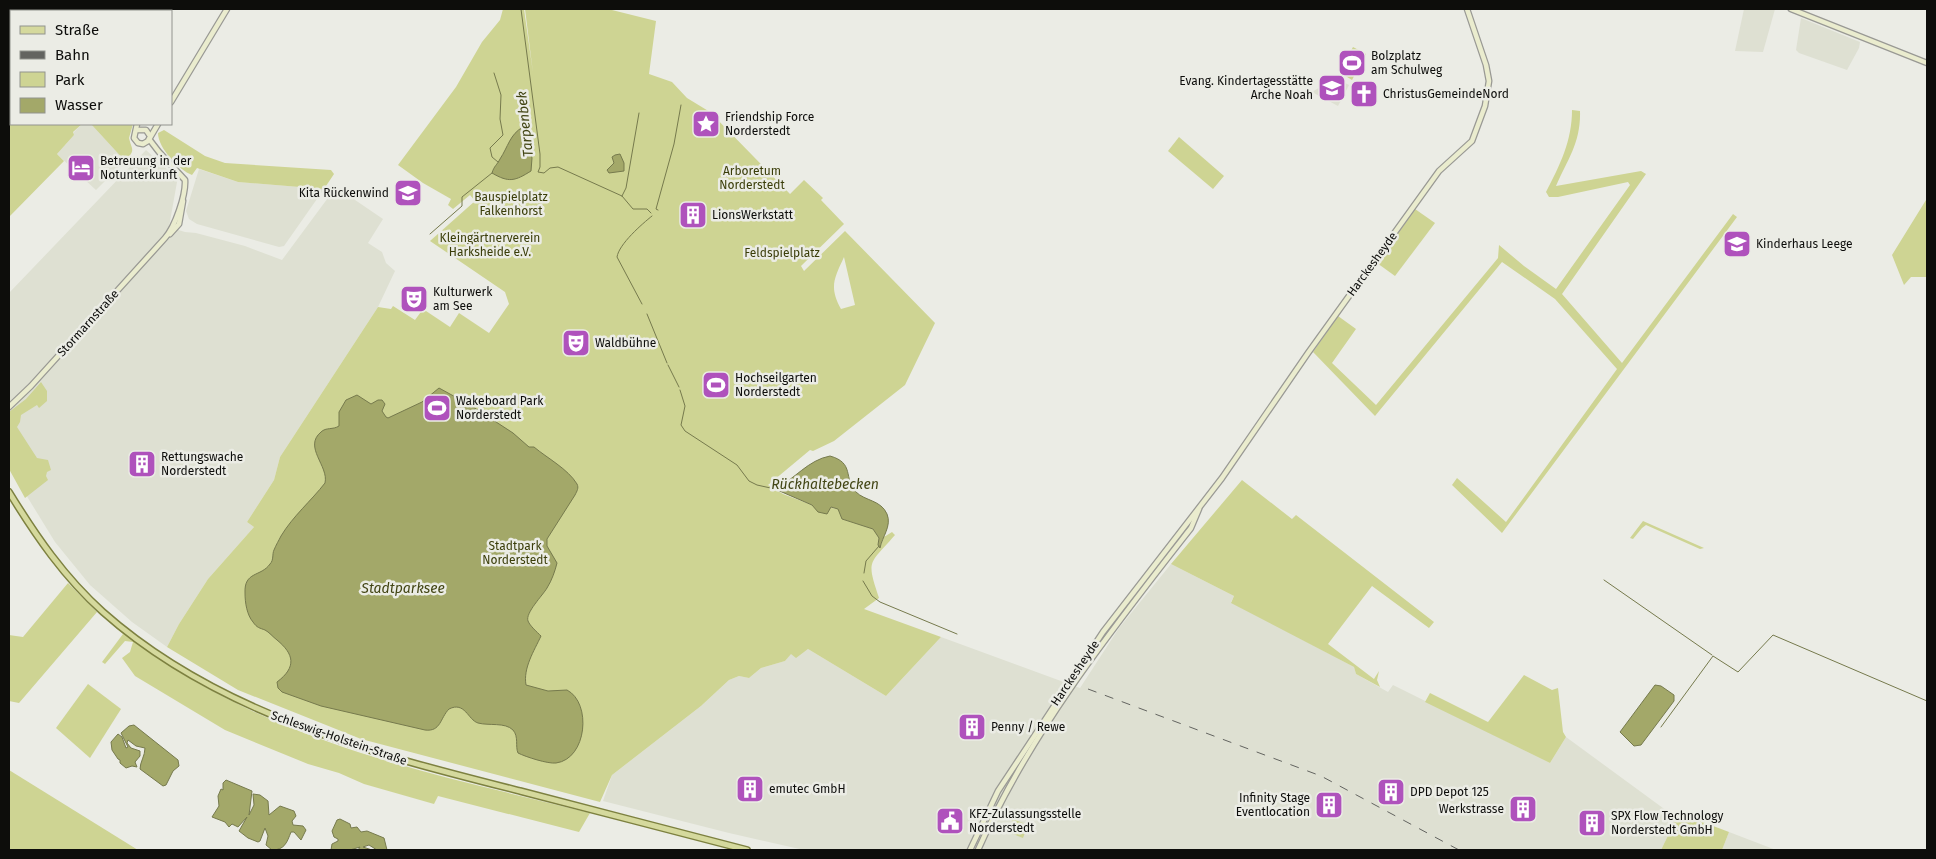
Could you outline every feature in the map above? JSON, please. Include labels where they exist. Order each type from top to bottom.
[{"type":"main road","points":[[172,100],[227,9]]},
{"type":"main road","name":"Harckesheyde","points":[[970,850],[996,793],[1072,678],[1129,597],[1230,467],[1308,353],[1439,171],[1472,141],[1485,106],[1489,81],[1488,71],[1467,9]]},
{"type":"main road","points":[[1791,9],[1927,63]]},
{"type":"main road","points":[[148,137],[139,126],[134,136],[135,140],[140,144],[148,137],[157,125]]},
{"type":"main road","name":"Stormarnstraße","points":[[9,407],[31,386],[167,236],[178,220],[185,183],[183,177],[159,152],[148,137]]},
{"type":"main road","name":"Schleswig-Holstein-Straße","points":[[9,492],[57,564],[103,612],[160,656],[230,696],[304,728],[398,759],[747,850]]},
{"type":"main road","name":"Harckesheyde","points":[[978,850],[1003,797],[1033,748],[1103,643],[1191,528],[1200,507]]},
{"type":"shaded area","points":[[1744,9],[1775,9],[1763,52],[1735,51]]},
{"type":"shaded area","points":[[1801,18],[1860,42],[1859,48],[1847,70],[1799,53],[1796,50]]},
{"type":"shaded area","name":"Evang. Kindertagesstätte Arche Noah","points":[[1335,78],[1349,85],[1338,106],[1312,92]]},
{"type":"shaded area","points":[[81,125],[92,125],[125,161],[96,190],[57,154],[74,135],[73,133]]},
{"type":"shaded area","points":[[146,150],[174,176],[177,182],[169,227],[245,246],[282,260],[336,187],[383,219],[368,243],[382,252],[386,263],[395,271],[378,307],[280,457],[274,480],[247,522],[254,527],[208,579],[179,624],[167,647],[132,622],[90,585],[55,542],[9,464],[9,293]]},
{"type":"shaded area","points":[[199,169],[238,182],[324,189],[284,246],[279,247],[197,224],[189,219],[186,211]]},
{"type":"shaded area","points":[[1171,564],[1234,596],[1231,602],[1354,667],[1356,674],[1388,692],[1393,685],[1550,763],[1566,737],[1667,811],[1679,813],[1661,850],[804,850],[603,801],[612,775],[701,706],[729,680],[739,676],[749,678],[761,668],[785,661],[791,653],[796,657],[808,649],[886,696],[941,637],[1080,688],[1119,628]]},
{"type":"shaded area","points":[[1729,832],[1776,850],[1722,850]]},
{"type":"green space","name":"Stadtpark Norderstedt","points":[[503,9],[524,9],[533,73],[525,9],[608,9],[656,21],[649,74],[672,82],[687,98],[710,112],[790,194],[804,180],[823,198],[821,200],[844,224],[801,266],[804,271],[845,231],[935,323],[905,385],[834,441],[813,451],[810,450],[768,485],[783,494],[812,505],[839,509],[842,519],[873,529],[879,538],[878,545],[880,547],[884,537],[892,532],[895,535],[872,563],[872,576],[879,598],[864,609],[941,637],[886,696],[808,649],[796,658],[791,654],[785,661],[761,668],[749,678],[739,676],[729,680],[701,706],[612,775],[600,802],[361,739],[238,690],[167,647],[179,624],[208,579],[254,527],[247,522],[274,480],[280,457],[378,307],[391,309],[393,306],[415,320],[423,309],[450,327],[459,313],[489,333],[509,304],[505,292],[430,241],[475,201],[470,195],[453,209],[448,205],[451,199],[423,183],[398,165],[456,87],[482,42],[500,20]],"holes":[[[844,257],[855,305],[841,309],[835,295],[835,277]]]},
{"type":"green space","points":[[9,36],[10,125],[81,125],[73,132],[74,135],[57,154],[64,161],[9,217]]},
{"type":"green space","name":"Bolzplatz am Schulweg","points":[[1353,47],[1366,54],[1352,80],[1339,72]]},
{"type":"green space","points":[[1572,110],[1580,111],[1578,132],[1573,150],[1556,186],[1641,171],[1646,174],[1562,294],[1622,363],[1733,214],[1737,217],[1502,533],[1452,485],[1457,478],[1506,522],[1617,369],[1555,299],[1502,262],[1375,416],[1313,352],[1338,316],[1356,329],[1332,363],[1376,405],[1498,258],[1499,245],[1556,289],[1630,185],[1628,182],[1558,197],[1549,197],[1546,192],[1567,142]]},
{"type":"green space","points":[[92,125],[133,125],[129,138],[132,152],[125,161]]},
{"type":"green space","points":[[164,130],[205,156],[225,163],[331,170],[334,174],[324,189],[238,182],[197,168],[192,175],[181,168],[165,152],[158,133]]},
{"type":"green space","points":[[1179,137],[1224,176],[1213,189],[1168,151]]},
{"type":"green space","points":[[1926,200],[1927,277],[1911,277],[1904,285],[1892,255]]},
{"type":"green space","points":[[1415,209],[1435,223],[1395,276],[1377,263]]},
{"type":"green space","points":[[41,382],[47,391],[47,401],[39,408],[37,405],[21,415],[17,427],[37,458],[48,460],[51,470],[47,472],[48,480],[25,498],[9,469],[9,412],[26,399]]},
{"type":"green space","points":[[1242,480],[1292,519],[1296,515],[1434,622],[1429,628],[1372,586],[1328,644],[1374,679],[1379,671],[1377,680],[1380,687],[1356,674],[1354,667],[1231,603],[1234,596],[1171,564]]},
{"type":"green space","points":[[1643,521],[1704,548],[1700,549],[1646,525],[1633,539],[1630,538]]},
{"type":"green space","points":[[68,583],[97,612],[19,703],[9,701],[9,635],[23,637]]},
{"type":"green space","points":[[106,619],[195,681],[269,719],[359,752],[405,766],[590,813],[579,832],[438,796],[434,804],[364,784],[339,773],[308,764],[225,730],[135,676],[122,658],[130,652],[133,642],[125,641],[105,664],[102,662],[123,634]]},
{"type":"green space","points":[[1524,675],[1552,690],[1558,688],[1563,732],[1566,737],[1550,763],[1425,702],[1430,693],[1488,722]]},
{"type":"green space","points":[[88,684],[121,709],[90,758],[56,728]]},
{"type":"green space","points":[[9,770],[138,850],[9,850]]},
{"type":"green space","points":[[1679,813],[1729,832],[1722,850],[1661,850]]},
{"type":"green space","points":[[1013,819],[1028,825],[1023,838],[1008,832]]},
{"type":"water","points":[[523,127],[528,129],[528,140],[532,158],[531,171],[512,180],[492,173],[512,137]]},
{"type":"water","points":[[620,154],[624,163],[624,171],[609,173],[607,170],[614,163],[612,157]]},
{"type":"water","name":"Stadtparksee","points":[[439,388],[470,405],[513,433],[529,447],[534,447],[563,469],[578,485],[578,490],[547,539],[547,546],[557,563],[549,585],[529,613],[528,618],[530,625],[541,636],[526,672],[526,685],[548,691],[567,690],[575,697],[583,718],[580,742],[574,752],[566,759],[556,763],[537,760],[518,753],[516,736],[513,730],[501,725],[478,723],[459,707],[449,709],[437,727],[425,730],[321,706],[282,692],[278,688],[277,682],[288,671],[291,661],[290,655],[283,645],[270,633],[256,626],[248,612],[245,593],[247,581],[270,564],[273,552],[281,536],[325,483],[324,470],[315,450],[316,438],[323,430],[339,426],[339,412],[346,400],[357,395],[371,404],[382,400],[385,404],[382,411],[388,418],[422,402]]},
{"type":"water","name":"Rückhaltebecken","points":[[830,456],[838,459],[846,467],[852,487],[856,492],[877,503],[887,514],[888,527],[880,548],[878,545],[879,538],[873,529],[842,519],[838,509],[831,507],[827,514],[818,512],[812,505],[775,489],[815,461]]},
{"type":"water","points":[[1655,685],[1661,686],[1674,695],[1674,701],[1641,745],[1634,746],[1620,732]]},
{"type":"water","points":[[134,725],[178,760],[179,766],[173,771],[166,785],[163,786],[140,769],[145,748],[136,746],[128,740],[127,743],[131,748],[140,751],[140,756],[135,762],[137,767],[126,768],[120,763],[120,760],[112,750],[111,742],[118,734],[122,737],[126,748],[128,747],[121,733],[129,726]]},
{"type":"water","points":[[226,780],[252,791],[249,815],[254,805],[253,794],[260,795],[268,801],[269,815],[280,806],[294,811],[296,816],[292,821],[293,825],[303,826],[306,830],[301,840],[294,832],[291,832],[283,847],[272,850],[266,845],[268,836],[265,828],[258,842],[248,838],[239,831],[247,817],[238,827],[232,824],[229,827],[225,822],[212,817],[219,806],[218,796],[221,789],[223,790],[223,783]]},
{"type":"water","points":[[340,819],[350,824],[351,828],[357,827],[361,832],[367,831],[384,838],[387,850],[377,850],[369,845],[363,847],[372,850],[358,850],[360,847],[350,850],[331,850],[332,844],[338,841],[332,831],[337,820]]},
{"type":"waterway","name":"Tarpenbek","points":[[521,9],[540,154],[538,172],[544,173],[550,168],[558,167],[622,196],[633,209],[647,209],[651,213]]},
{"type":"waterway","points":[[494,73],[501,95],[500,119],[503,135],[490,148],[492,157],[498,162]]},
{"type":"waterway","points":[[658,210],[656,209],[674,144],[681,105]]},
{"type":"waterway","points":[[622,196],[626,188],[639,113]]},
{"type":"waterway","points":[[430,234],[462,206],[462,197],[492,173]]},
{"type":"waterway","name":"Tarpenbek","points":[[642,304],[617,257],[626,240],[652,216]]},
{"type":"waterway","name":"Tarpenbek","points":[[647,314],[667,363]]},
{"type":"waterway","name":"Tarpenbek","points":[[668,365],[679,387]]},
{"type":"waterway","name":"Tarpenbek","points":[[680,390],[685,406],[681,425],[685,431],[737,465],[749,481],[775,489]]},
{"type":"waterway","points":[[864,573],[866,561],[879,546]]},
{"type":"waterway","points":[[1604,580],[1712,655]]},
{"type":"waterway","points":[[863,581],[872,596],[880,602],[957,634]]},
{"type":"waterway","points":[[1661,727],[1713,656],[1738,672],[1773,635],[1927,701]]},
{"type":"railway","points":[[1088,689],[1321,776],[1459,850]]},
{"type":"place","name":"Bolzplatz am Schulweg","points":[[1352,63]]},
{"type":"place","name":"Evang. Kindertagesstätte Arche Noah","points":[[1332,88]]},
{"type":"place","name":"ChristusGemeindeNord","points":[[1364,94]]},
{"type":"place","name":"Friendship Force Norderstedt","points":[[706,124]]},
{"type":"place","name":"Betreuung in der Notunterkunft","points":[[81,168]]},
{"type":"place","name":"Kita Rückenwind","points":[[408,193]]},
{"type":"place","name":"LionsWerkstatt","points":[[693,215]]},
{"type":"place","name":"Kinderhaus Leege","points":[[1737,244]]},
{"type":"place","name":"Kulturwerk am See","points":[[414,299]]},
{"type":"place","name":"Waldbühne","points":[[576,343]]},
{"type":"place","name":"Hochseilgarten Norderstedt","points":[[716,385]]},
{"type":"place","name":"Wakeboard Park Norderstedt","points":[[437,408]]},
{"type":"place","name":"Rettungswache Norderstedt","points":[[142,464]]},
{"type":"place","name":"Penny / Rewe","points":[[972,727]]},
{"type":"place","name":"emutec GmbH","points":[[750,789]]},
{"type":"place","name":"DPD Depot 125","points":[[1391,792]]},
{"type":"place","name":"Infinity Stage Eventlocation","points":[[1329,805]]},
{"type":"place","name":"Werkstrasse","points":[[1523,809]]},
{"type":"place","name":"KFZ-Zulassungsstelle Norderstedt","points":[[950,821]]},
{"type":"place","name":"SPX Flow Technology Norderstedt GmbH","points":[[1592,823]]},
{"type":"park label","name":"Arboretum Norderstedt","points":[[752,178]]},
{"type":"park label","name":"Bauspielplatz Falkenhorst","points":[[511,204]]},
{"type":"park label","name":"Kleingärtnerverein Harksheide e.V.","points":[[490,245]]},
{"type":"park label","name":"Feldspielplatz","points":[[782,253]]}]
